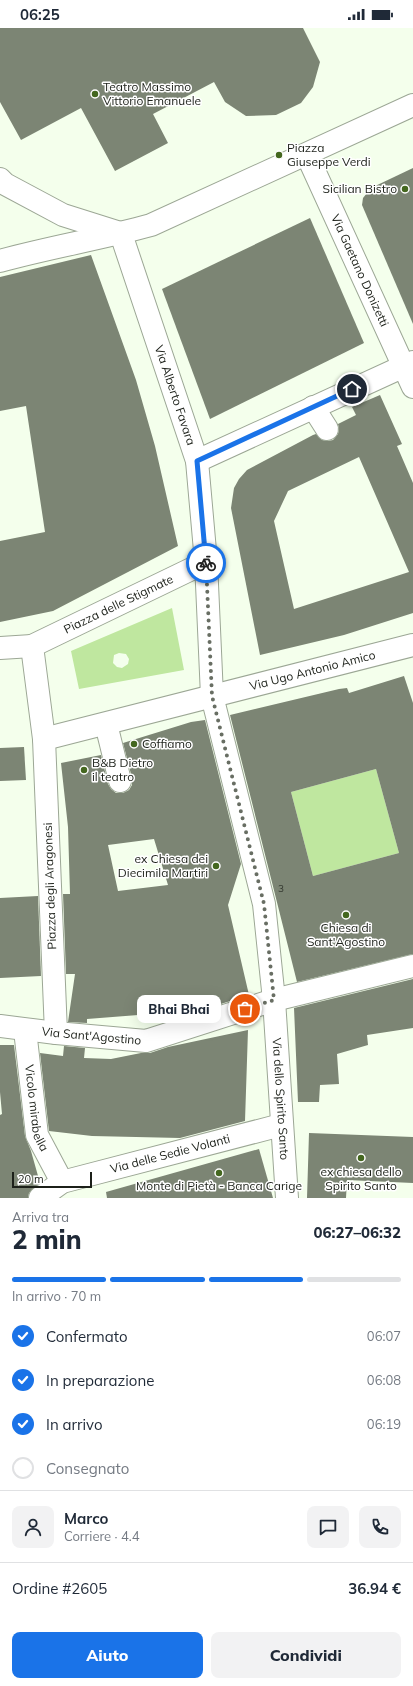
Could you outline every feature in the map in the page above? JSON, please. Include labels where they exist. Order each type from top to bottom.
[{"type":"street","points":[[0,261],[30,253],[121,234],[151,225],[307,155],[413,105]]},
{"type":"street","name":"Via Gaetano Donizetti","points":[[307,155],[408,364],[413,387]]},
{"type":"street","points":[[0,178],[5,184],[63,215],[121,234]]},
{"type":"street","name":"Via Alberto Favara","points":[[121,234],[197,461],[206,562]]},
{"type":"street","points":[[197,461],[408,364]]},
{"type":"street","points":[[313,407],[327,429]]},
{"type":"street","points":[[0,648],[32,646],[44,739],[212,696],[206,562]]},
{"type":"street","name":"Piazza delle Stigmate","points":[[32,646],[206,562]]},
{"type":"street","name":"Via Ugo Antonio Amico","points":[[212,696],[413,645]]},
{"type":"street","name":"Via dello Spirito Santo","points":[[212,696],[264,904],[274,1000],[287,1198]]},
{"type":"street","points":[[106,724],[120,781]]},
{"type":"street","name":"Piazza degli Aragonesi","points":[[44,739],[56,1033]]},
{"type":"street","name":"Via Sant'Agostino","points":[[0,1026],[25,1030],[146,1041],[274,1000],[413,966]]},
{"type":"street","name":"Vicolo mirabella","points":[[25,1030],[37,1135],[62,1182]]},
{"type":"street","name":"Via delle Sedie Volanti","points":[[40,1198],[62,1182],[281,1124]]},
{"type":"green space","points":[[172,608],[184,670],[79,689],[71,651]],"holes":[[[119,653],[126,654],[129,659],[128,664],[122,668],[117,667],[113,663],[114,655]]]},
{"type":"green space","points":[[376,769],[399,853],[313,876],[291,792]]},
{"type":"building","name":"Teatro Massimo Vittorio Emanuele","points":[[0,28],[303,28],[320,62],[313,87],[301,103],[276,115],[246,116],[225,102],[214,82],[153,114],[168,143],[115,171],[81,108],[21,140],[0,102]]},
{"type":"building","points":[[413,168],[413,324],[362,205],[363,198],[371,188]]},
{"type":"building","points":[[310,218],[364,343],[210,419],[162,289]]},
{"type":"building","points":[[91,255],[136,380],[155,446],[178,546],[53,611],[0,622],[0,541],[45,532],[26,406],[0,411],[0,277]]},
{"type":"building","points":[[380,395],[402,444],[397,446],[413,483],[413,613],[344,635],[260,655],[231,508],[234,488],[239,479],[247,470],[313,435],[316,434],[322,440],[333,440],[338,434],[338,424],[356,415],[352,407]],"holes":[[[359,457],[409,572],[294,609],[274,521],[288,491]]]},
{"type":"building","points":[[404,676],[413,703],[413,954],[297,982],[230,715],[339,689],[347,688],[349,693]],"holes":[[[376,769],[399,853],[313,876],[291,792]]]},
{"type":"building","points":[[205,720],[241,864],[228,905],[249,995],[202,1010],[87,1019],[87,1023],[68,1022],[75,974],[66,974],[63,894],[70,894],[68,827],[61,763],[101,755],[108,784],[116,793],[123,793],[129,790],[132,785],[132,778],[123,743],[191,722]],"holes":[[[154,839],[168,885],[118,891],[108,845]]]},
{"type":"building","points":[[24,747],[26,780],[0,781],[0,748]]},
{"type":"building","points":[[38,896],[41,976],[0,978],[0,898]]},
{"type":"building","points":[[413,979],[413,1028],[367,1035],[368,1045],[337,1054],[339,1084],[320,1085],[319,1102],[298,1102],[294,1008]]},
{"type":"building","points":[[248,1030],[245,1121],[180,1138],[92,1136],[49,1131],[40,1053],[63,1056],[64,1046],[85,1048],[84,1058],[111,1059],[141,1053],[150,1053],[168,1047]]},
{"type":"building","points":[[0,1045],[14,1045],[25,1136],[40,1183],[29,1193],[28,1198],[0,1198],[0,1115],[2,1114],[0,1092]]},
{"type":"building","name":"ex chiesa dello Spirito Santo","points":[[309,1133],[413,1137],[413,1183],[347,1180],[346,1198],[307,1198]]},
{"type":"building","name":"Monte di Pietà - Banca Carige","points":[[259,1149],[273,1198],[107,1198],[106,1192]]},
{"type":"way so far","points":[[206,563],[212,696],[264,904],[274,1000],[245,1009]]},
{"type":"place","name":"Teatro Massimo Vittorio Emanuele","points":[[95,94]]},
{"type":"place","name":"Piazza Giuseppe Verdi","points":[[279,155]]},
{"type":"place","name":"Sicilian Bistro","points":[[405,189]]},
{"type":"place","name":"Coffiamo","points":[[134,744]]},
{"type":"place","name":"B&B Dietro il teatro","points":[[84,770]]},
{"type":"place","name":"ex Chiesa dei Diecimila Martiri","points":[[216,866]]},
{"type":"place","name":"Chiesa di Sant'Agostino","points":[[346,915]]},
{"type":"place","name":"Bhai Bhai","points":[[245,1009]]},
{"type":"place","name":"ex chiesa dello Spirito Santo","points":[[361,1158]]},
{"type":"place","name":"Monte di Pietà - Banca Carige","points":[[219,1173]]},
{"type":"route","points":[[206,563],[197,461],[352,389]]}]
